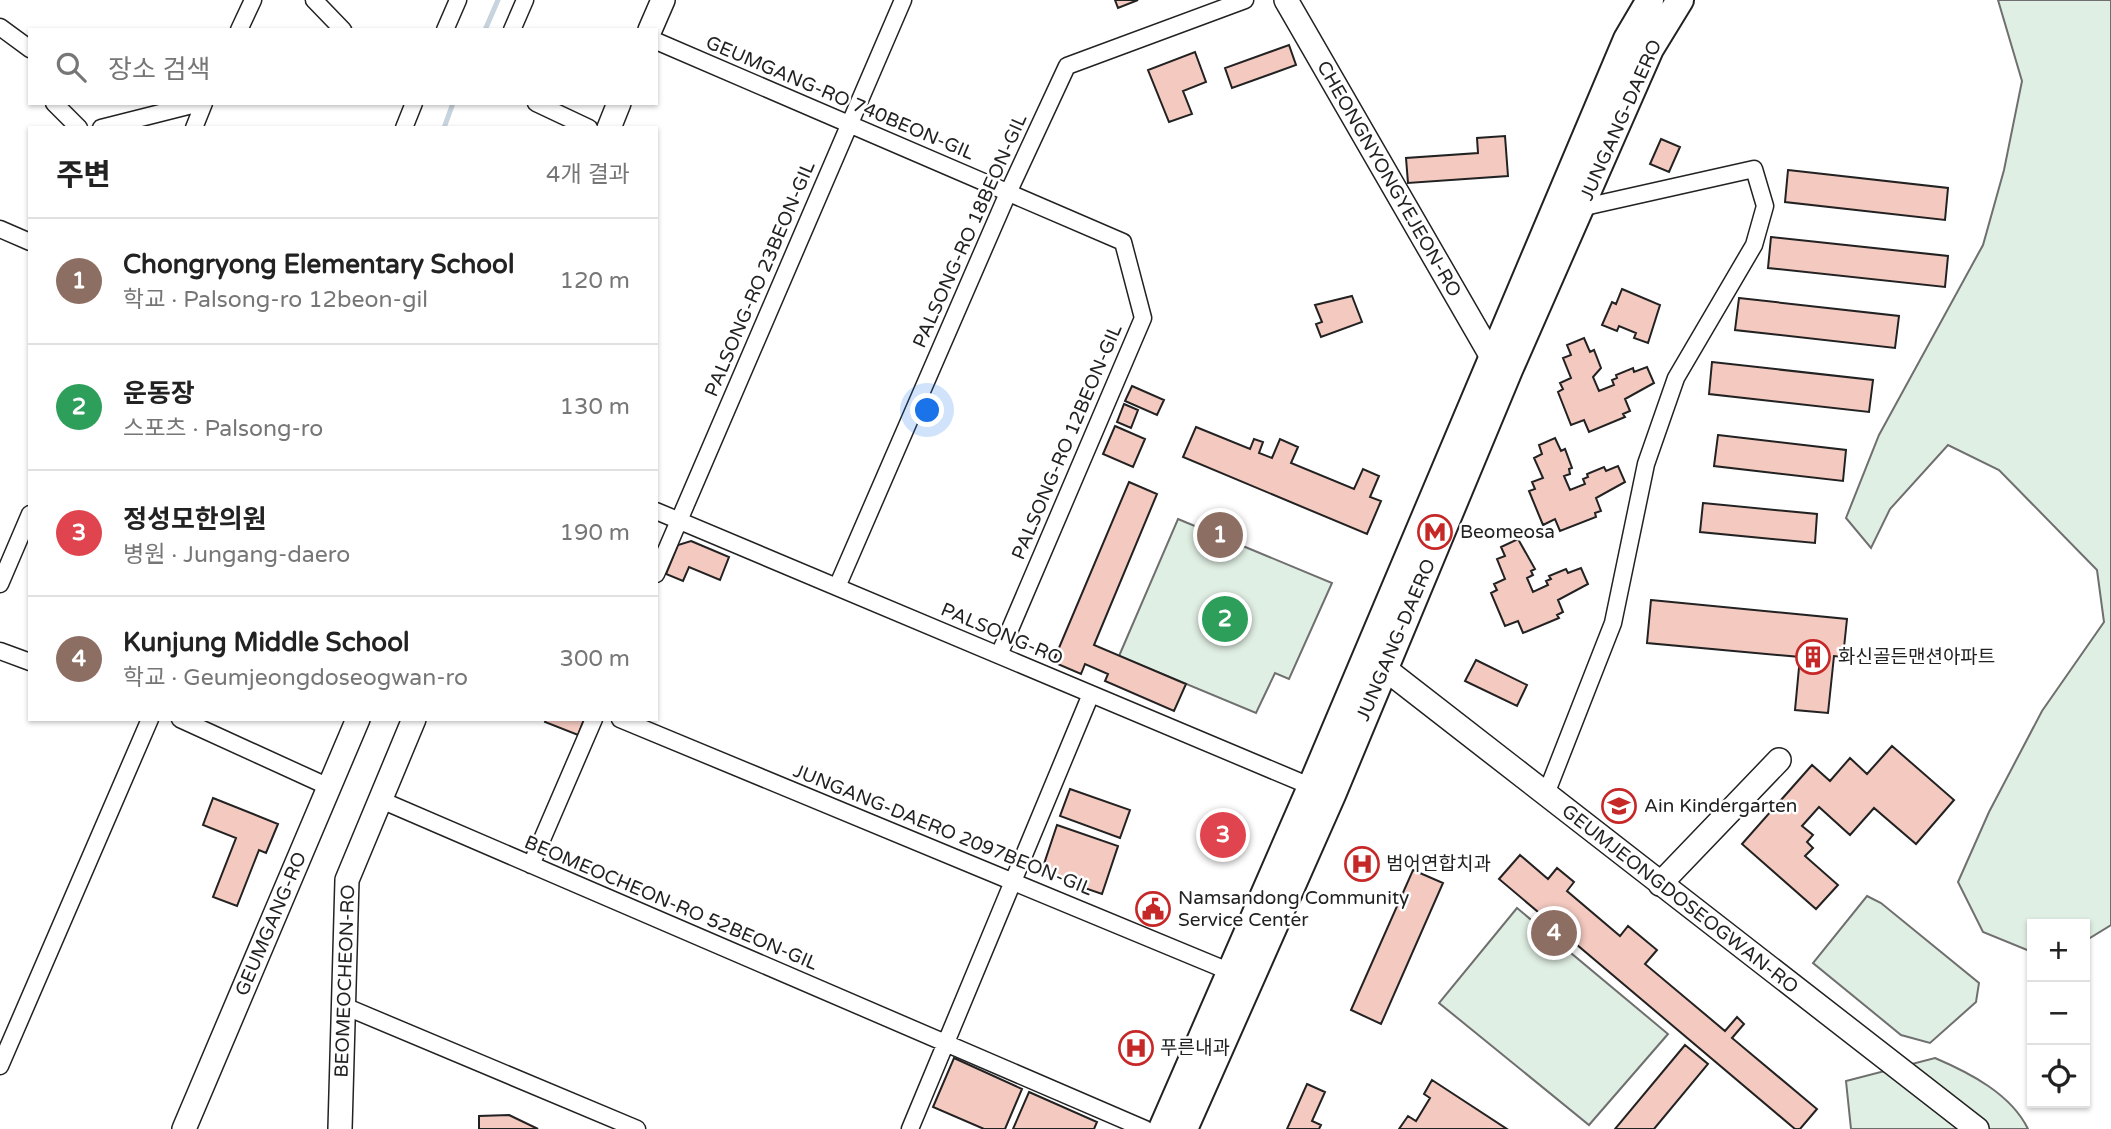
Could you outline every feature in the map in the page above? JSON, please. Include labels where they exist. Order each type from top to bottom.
[{"type":"main road","name":"JUNGANG-DAERO","points":[[1162,1129],[1240,976],[1322,791],[1492,357],[1626,39],[1650,0]]},
{"type":"main road","name":"JUNGANG-DAERO","points":[[1322,791],[1384,668],[1650,49],[1680,0]]},
{"type":"main road","name":"JUNGANG-DAERO","points":[[1184,1129],[1240,976]]},
{"type":"street","points":[[240,28],[253,0]]},
{"type":"street","points":[[314,0],[341,28]]},
{"type":"street","points":[[446,28],[458,0]]},
{"type":"street","points":[[513,28],[525,0]]},
{"type":"street","points":[[651,28],[663,0]]},
{"type":"street","name":"PALSONG-RO 23BEON-GIL","points":[[658,569],[903,0]]},
{"type":"street","name":"PALSONG-RO 18BEON-GIL","points":[[837,587],[1008,193],[1067,66],[1245,0]]},
{"type":"street","name":"CHEONGNYONGYEJEON-RO","points":[[1286,0],[1492,357]]},
{"type":"street","points":[[0,27],[28,48]]},
{"type":"street","name":"GEUMGANG-RO 740BEON-GIL","points":[[658,42],[1123,242]]},
{"type":"street","points":[[56,105],[77,126]]},
{"type":"street","points":[[109,126],[194,105]]},
{"type":"street","points":[[195,126],[201,105]]},
{"type":"street","points":[[405,126],[413,105]]},
{"type":"street","points":[[540,105],[585,126]]},
{"type":"street","points":[[610,126],[618,105]]},
{"type":"street","points":[[1546,794],[1613,623],[1646,464],[1676,379],[1754,245],[1765,206],[1754,169],[1580,208]]},
{"type":"street","points":[[0,229],[28,241]]},
{"type":"street","name":"PALSONG-RO 12BEON-GIL","points":[[999,655],[1143,317],[1123,242]]},
{"type":"street","name":"PALSONG-RO","points":[[658,512],[1322,791]]},
{"type":"street","points":[[0,584],[28,519]]},
{"type":"street","points":[[0,651],[28,661]]},
{"type":"street","name":"GEUMJEONGDOSEOGWAN-RO","points":[[1384,668],[1978,1129]]},
{"type":"street","points":[[910,1129],[1091,694]]},
{"type":"street","points":[[0,1066],[149,721]]},
{"type":"street","points":[[184,721],[329,787]]},
{"type":"street","name":"GEUMGANG-RO","points":[[184,1129],[357,721]]},
{"type":"street","name":"BEOMEOCHEON-RO","points":[[340,1129],[347,880],[413,721]]},
{"type":"street","points":[[531,865],[593,721]]},
{"type":"street","name":"JUNGANG-DAERO 2097BEON-GIL","points":[[625,721],[1240,976]]},
{"type":"street","points":[[1660,884],[1779,760]]},
{"type":"street","name":"BEOMEOCHEON-RO 52BEON-GIL","points":[[381,800],[945,1045]]},
{"type":"street","points":[[344,1006],[637,1129]]},
{"type":"street","points":[[945,1045],[1145,1129]]},
{"type":"green space","points":[[1998,0],[2111,0],[2111,925],[2090,938],[2090,919],[2027,919],[2027,950],[1983,932],[1958,882],[1989,812],[2042,711],[2104,622],[2097,570],[1999,470],[1948,445],[1890,509],[1871,548],[1846,518],[1879,435],[1983,245],[2004,170],[2022,81]]},
{"type":"green space","points":[[1178,519],[1332,583],[1289,679],[1275,673],[1256,713],[1119,656]]},
{"type":"green space","points":[[1867,896],[1881,903],[1979,983],[1976,1002],[1930,1043],[1901,1035],[1813,963]]},
{"type":"green space","points":[[1517,908],[1668,1034],[1589,1125],[1439,1003]]},
{"type":"green space","points":[[1935,1058],[1962,1070],[2000,1095],[2021,1117],[2028,1129],[1851,1129],[1846,1081]]},
{"type":"building","points":[[1115,0],[1138,0],[1118,8]]},
{"type":"building","points":[[1289,45],[1296,65],[1232,88],[1225,68]]},
{"type":"building","points":[[1195,52],[1206,82],[1183,91],[1192,114],[1169,122],[1148,70]]},
{"type":"building","points":[[1505,136],[1508,176],[1408,183],[1406,158],[1478,153],[1477,138]]},
{"type":"building","points":[[1661,139],[1680,147],[1669,172],[1650,164]]},
{"type":"building","points":[[1788,170],[1948,188],[1945,220],[1785,202]]},
{"type":"building","points":[[1771,237],[1948,256],[1945,287],[1768,268]]},
{"type":"building","points":[[1622,289],[1660,305],[1648,343],[1634,338],[1636,333],[1619,326],[1617,331],[1602,325],[1612,302],[1616,304]]},
{"type":"building","points":[[1352,296],[1362,322],[1321,337],[1316,324],[1322,322],[1315,305]]},
{"type":"building","points":[[1739,298],[1899,316],[1895,348],[1735,330]]},
{"type":"building","points":[[1584,338],[1590,352],[1594,350],[1601,368],[1593,377],[1599,391],[1614,385],[1612,380],[1617,378],[1616,375],[1633,368],[1634,372],[1647,367],[1654,383],[1625,399],[1630,411],[1623,414],[1625,417],[1589,432],[1584,420],[1571,425],[1558,392],[1563,389],[1560,383],[1571,378],[1563,358],[1571,355],[1567,345]]},
{"type":"building","points":[[1712,362],[1873,380],[1869,412],[1709,394]]},
{"type":"building","points":[[1132,386],[1164,400],[1157,415],[1125,401]]},
{"type":"building","points":[[1124,404],[1138,410],[1131,428],[1117,422]]},
{"type":"building","points":[[1115,426],[1145,439],[1133,467],[1103,454]]},
{"type":"building","points":[[1196,427],[1250,449],[1254,439],[1263,442],[1259,453],[1272,458],[1280,439],[1298,447],[1291,463],[1354,489],[1363,469],[1379,476],[1370,497],[1381,501],[1367,534],[1183,457]]},
{"type":"building","points":[[1718,435],[1846,450],[1843,481],[1714,466]]},
{"type":"building","points":[[1555,438],[1561,451],[1565,449],[1572,468],[1569,469],[1570,474],[1564,476],[1570,490],[1585,484],[1583,479],[1588,477],[1587,474],[1604,467],[1606,471],[1618,466],[1625,482],[1596,498],[1601,511],[1595,513],[1596,517],[1560,531],[1555,519],[1543,525],[1529,491],[1535,489],[1532,482],[1543,478],[1534,458],[1542,454],[1539,445]]},
{"type":"building","points":[[1129,482],[1157,494],[1094,645],[1186,684],[1174,711],[1105,681],[1108,674],[1085,664],[1081,674],[1053,662]]},
{"type":"building","points":[[1703,503],[1817,514],[1815,543],[1700,532]]},
{"type":"building","points":[[1518,539],[1535,569],[1531,571],[1533,575],[1527,578],[1533,592],[1548,585],[1546,581],[1551,579],[1549,576],[1566,569],[1568,573],[1581,568],[1588,584],[1558,600],[1563,612],[1557,615],[1559,618],[1523,633],[1518,621],[1505,626],[1491,593],[1497,590],[1494,584],[1505,579],[1497,559],[1505,556],[1501,547]]},
{"type":"building","points":[[691,541],[729,557],[720,580],[689,567],[683,581],[666,574],[678,545]]},
{"type":"building","name":"화신골든맨션아파트","points":[[1651,600],[1847,619],[1843,657],[1834,656],[1828,713],[1795,710],[1800,657],[1647,643]]},
{"type":"building","points":[[1476,660],[1527,685],[1517,706],[1465,681]]},
{"type":"building","points":[[545,721],[583,721],[578,735]]},
{"type":"building","points":[[1892,746],[1954,800],[1916,844],[1874,808],[1850,835],[1819,807],[1802,826],[1813,835],[1807,842],[1813,848],[1805,856],[1838,885],[1816,909],[1742,844],[1812,765],[1830,781],[1850,758],[1867,774]]},
{"type":"building","points":[[1070,789],[1130,810],[1120,838],[1060,816]]},
{"type":"building","points":[[213,798],[278,824],[266,853],[259,850],[237,906],[213,897],[236,838],[203,825]]},
{"type":"building","points":[[1057,825],[1118,846],[1102,894],[1041,873]]},
{"type":"building","points":[[1520,855],[1548,879],[1557,868],[1574,882],[1567,891],[1620,936],[1628,926],[1657,950],[1645,964],[1725,1031],[1737,1017],[1744,1024],[1732,1038],[1817,1109],[1800,1129],[1795,1129],[1499,879]]},
{"type":"building","points":[[1413,870],[1443,883],[1381,1024],[1351,1010]]},
{"type":"building","points":[[1685,1045],[1708,1064],[1654,1129],[1615,1129]]},
{"type":"building","points":[[954,1058],[1022,1089],[1005,1129],[984,1129],[933,1107]]},
{"type":"building","points":[[1432,1080],[1507,1129],[1399,1129],[1408,1116],[1416,1121],[1430,1098],[1424,1094]]},
{"type":"building","points":[[1307,1084],[1325,1092],[1312,1121],[1321,1125],[1319,1129],[1287,1129]]},
{"type":"building","points":[[1029,1092],[1097,1122],[1094,1129],[1013,1129]]},
{"type":"building","points":[[509,1115],[538,1129],[479,1129],[479,1116]]},
{"type":"waterway","points":[[486,28],[498,0]]},
{"type":"waterway","points":[[445,126],[452,105]]},
{"type":"place","name":"Beomeosa","points":[[1435,532]]},
{"type":"place","name":"Chongryong Elementary School","points":[[1220,535]]},
{"type":"place","name":"운동장","points":[[1225,619]]},
{"type":"place","name":"화신골든맨션아파트","points":[[1813,657]]},
{"type":"place","name":"Ain Kindergarten","points":[[1619,806]]},
{"type":"place","name":"정성모한의원","points":[[1223,835]]},
{"type":"place","name":"범어연합치과","points":[[1362,864]]},
{"type":"place","name":"Namsandong Community Service Center","points":[[1153,909]]},
{"type":"place","name":"Kunjung Middle School","points":[[1554,933]]},
{"type":"place","name":"푸른내과","points":[[1136,1048]]}]
